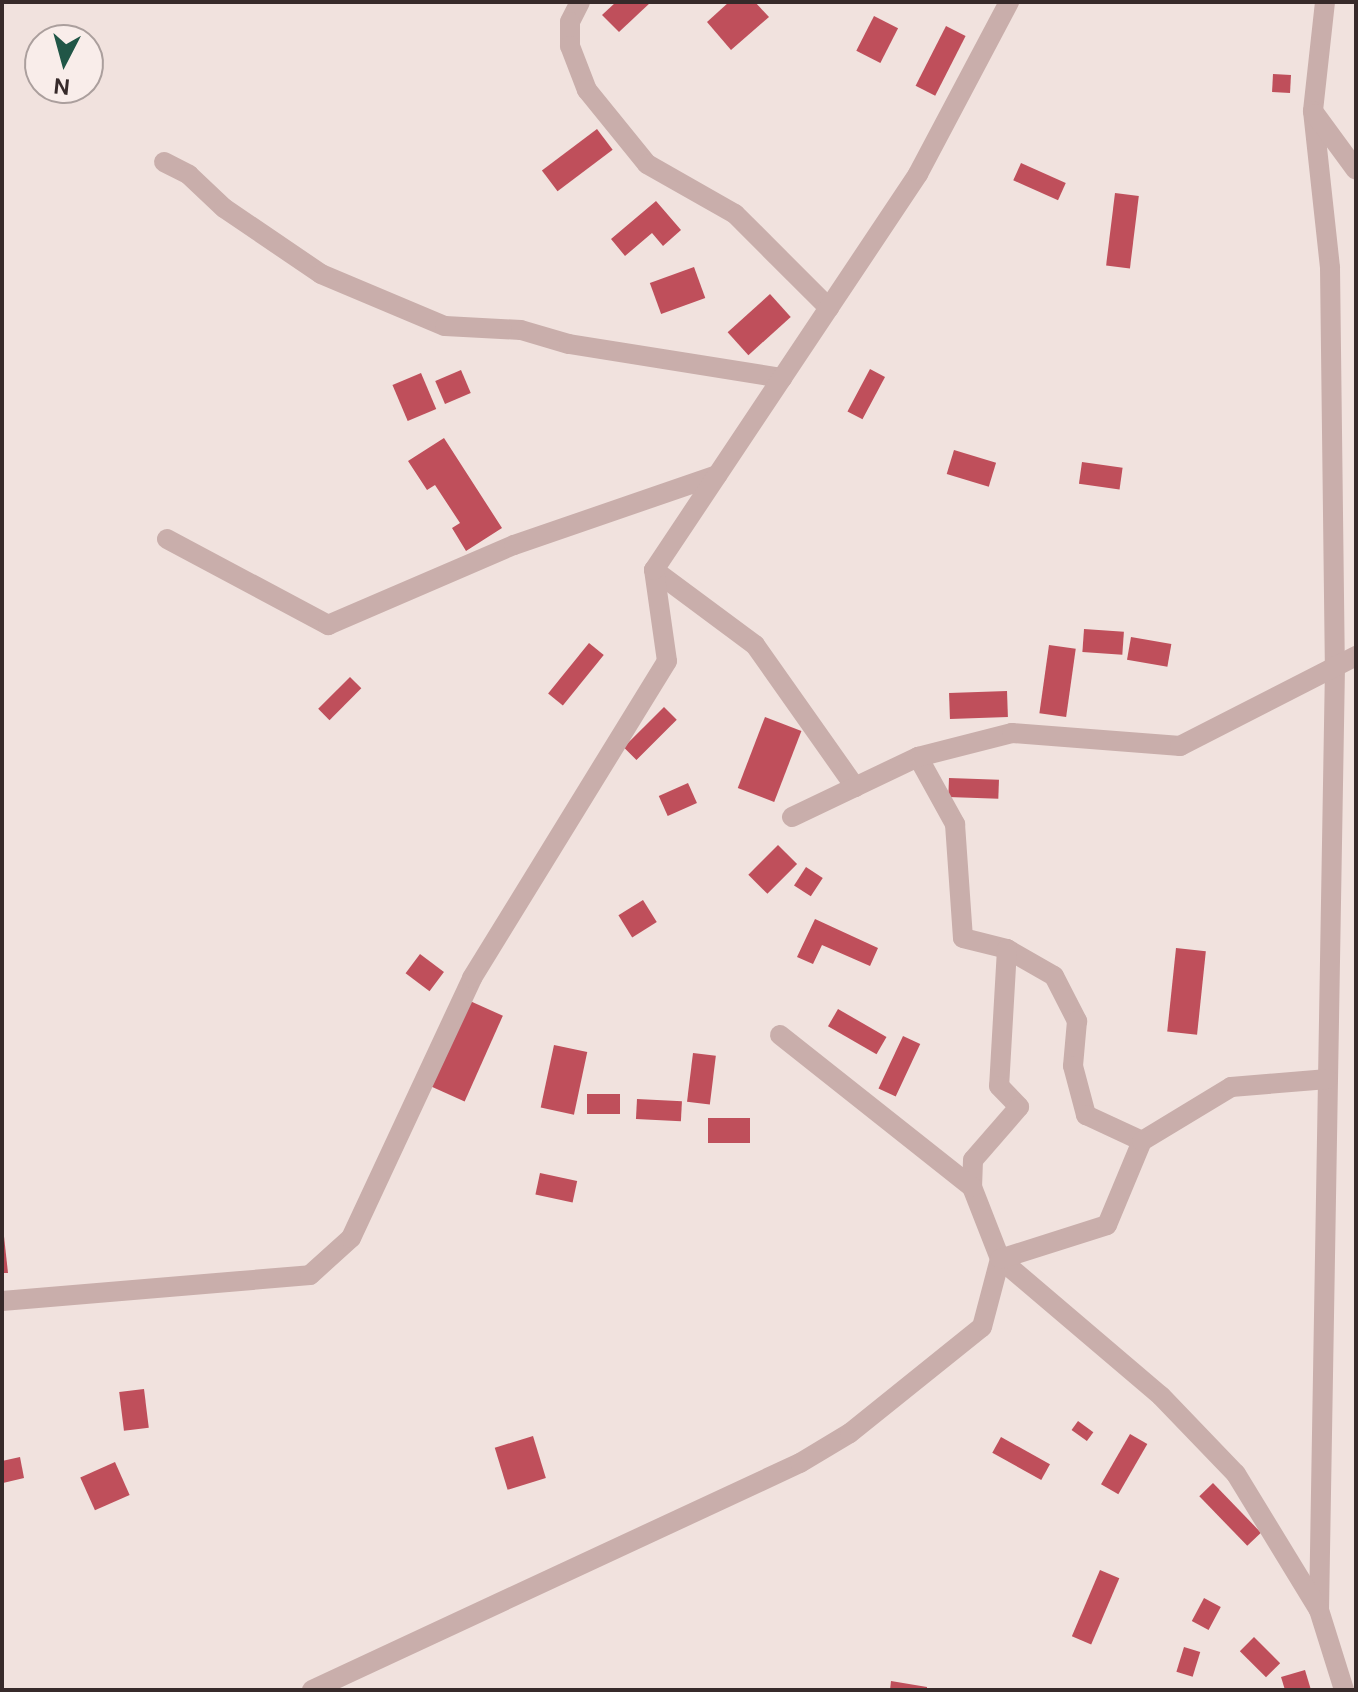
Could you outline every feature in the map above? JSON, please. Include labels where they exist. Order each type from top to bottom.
[{"type":"street","points":[[580,2],[570,22],[570,46],[587,90],[647,164],[735,214],[829,308]]},
{"type":"street","points":[[2,1301],[310,1275],[351,1238],[472,978],[667,661],[654,570],[918,174],[1009,2]]},
{"type":"street","points":[[1319,1610],[1335,666],[1330,268],[1313,111],[1325,2]]},
{"type":"street","points":[[1313,111],[1356,170]]},
{"type":"street","points":[[164,162],[189,175],[224,208],[321,274],[445,326],[521,330],[569,344],[782,378]]},
{"type":"street","points":[[167,539],[328,625],[514,545],[717,475]]},
{"type":"street","points":[[654,570],[755,645],[855,787]]},
{"type":"street","points":[[792,817],[918,757],[1012,733],[1180,746],[1356,656]]},
{"type":"street","points":[[918,757],[955,824],[963,938],[1007,949],[1054,976],[1077,1021],[1073,1066],[1086,1115],[1142,1141]]},
{"type":"street","points":[[1007,949],[999,1086],[1019,1107],[973,1160],[972,1187],[1000,1259],[1161,1396],[1236,1474],[1319,1610],[1344,1690]]},
{"type":"street","points":[[780,1035],[972,1187]]},
{"type":"street","points":[[1000,1259],[1107,1225],[1142,1141],[1231,1087],[1328,1079]]},
{"type":"street","points":[[312,1690],[800,1463],[850,1433],[982,1327],[1000,1259]]},
{"type":"building","points":[[616,2],[651,2],[619,32],[602,15]]},
{"type":"building","points":[[729,2],[755,2],[769,17],[731,50],[707,22]]},
{"type":"building","points":[[874,16],[898,28],[880,63],[856,51]]},
{"type":"building","points":[[946,26],[966,36],[935,96],[916,86]]},
{"type":"building","points":[[1273,74],[1291,75],[1290,93],[1272,92]]},
{"type":"building","points":[[597,129],[613,150],[558,191],[542,171]]},
{"type":"building","points":[[1021,163],[1066,183],[1058,200],[1013,180]]},
{"type":"building","points":[[1115,193],[1139,196],[1130,268],[1106,265]]},
{"type":"building","points":[[656,201],[681,230],[663,246],[652,233],[625,256],[611,239]]},
{"type":"building","points":[[694,267],[705,298],[661,314],[650,283]]},
{"type":"building","points":[[770,294],[791,317],[748,355],[728,332]]},
{"type":"building","points":[[870,369],[885,377],[862,419],[847,411]]},
{"type":"building","points":[[461,370],[471,393],[445,404],[435,381]]},
{"type":"building","points":[[421,373],[436,409],[408,421],[392,385]]},
{"type":"building","points":[[444,438],[502,528],[466,551],[452,528],[460,523],[435,485],[427,490],[408,461]]},
{"type":"building","points":[[954,450],[996,463],[989,487],[947,474]]},
{"type":"building","points":[[1082,462],[1123,468],[1120,489],[1079,484]]},
{"type":"building","points":[[1084,629],[1124,632],[1122,655],[1082,652]]},
{"type":"building","points":[[1131,637],[1171,644],[1167,667],[1127,660]]},
{"type":"building","points":[[589,643],[604,655],[563,705],[548,694]]},
{"type":"building","points":[[1049,645],[1076,649],[1066,717],[1039,713]]},
{"type":"building","points":[[350,677],[361,688],[329,720],[318,709]]},
{"type":"building","points":[[1007,691],[1008,717],[950,719],[949,693]]},
{"type":"building","points":[[664,707],[677,720],[636,760],[624,747]]},
{"type":"building","points":[[765,717],[801,731],[774,802],[738,788]]},
{"type":"building","points":[[949,778],[999,780],[998,799],[948,797]]},
{"type":"building","points":[[688,783],[697,803],[668,816],[659,796]]},
{"type":"building","points":[[778,845],[797,864],[767,894],[748,875]]},
{"type":"building","points":[[806,867],[823,878],[811,896],[794,885]]},
{"type":"building","points":[[643,900],[657,922],[632,937],[618,915]]},
{"type":"building","points":[[815,919],[878,948],[870,966],[822,945],[813,964],[797,957]]},
{"type":"building","points":[[1176,948],[1206,951],[1197,1035],[1167,1032]]},
{"type":"building","points":[[420,954],[444,972],[430,991],[406,973]]},
{"type":"building","points":[[470,1001],[503,1016],[465,1102],[432,1087]]},
{"type":"building","points":[[838,1009],[886,1037],[876,1054],[828,1026]]},
{"type":"building","points":[[903,1036],[920,1044],[896,1097],[878,1089]]},
{"type":"building","points":[[554,1045],[587,1052],[574,1115],[541,1108]]},
{"type":"building","points":[[693,1053],[716,1056],[710,1104],[687,1102]]},
{"type":"building","points":[[587,1094],[620,1094],[620,1114],[587,1114]]},
{"type":"building","points":[[637,1099],[682,1101],[681,1121],[636,1119]]},
{"type":"building","points":[[708,1118],[750,1118],[750,1143],[708,1143]]},
{"type":"building","points":[[540,1173],[577,1181],[573,1202],[535,1195]]},
{"type":"building","points":[[2,1218],[8,1273],[2,1273]]},
{"type":"building","points":[[144,1389],[149,1428],[124,1431],[119,1392]]},
{"type":"building","points":[[1078,1421],[1093,1432],[1087,1441],[1072,1430]]},
{"type":"building","points":[[1130,1434],[1147,1444],[1118,1494],[1101,1484]]},
{"type":"building","points":[[533,1436],[546,1478],[508,1490],[495,1448]]},
{"type":"building","points":[[1001,1437],[1050,1464],[1041,1480],[992,1453]]},
{"type":"building","points":[[20,1457],[24,1478],[3,1483],[2,1461]]},
{"type":"building","points":[[115,1462],[130,1495],[95,1510],[80,1477]]},
{"type":"building","points":[[1213,1483],[1261,1533],[1247,1546],[1199,1496]]},
{"type":"building","points":[[1100,1570],[1119,1578],[1091,1644],[1072,1636]]},
{"type":"building","points":[[1204,1598],[1221,1607],[1209,1630],[1192,1621]]},
{"type":"building","points":[[1254,1637],[1280,1663],[1266,1677],[1240,1651]]},
{"type":"building","points":[[1184,1647],[1200,1652],[1193,1677],[1176,1672]]},
{"type":"building","points":[[1305,1670],[1311,1690],[1285,1690],[1281,1677]]},
{"type":"building","points":[[891,1681],[927,1687],[927,1690],[890,1690]]}]
